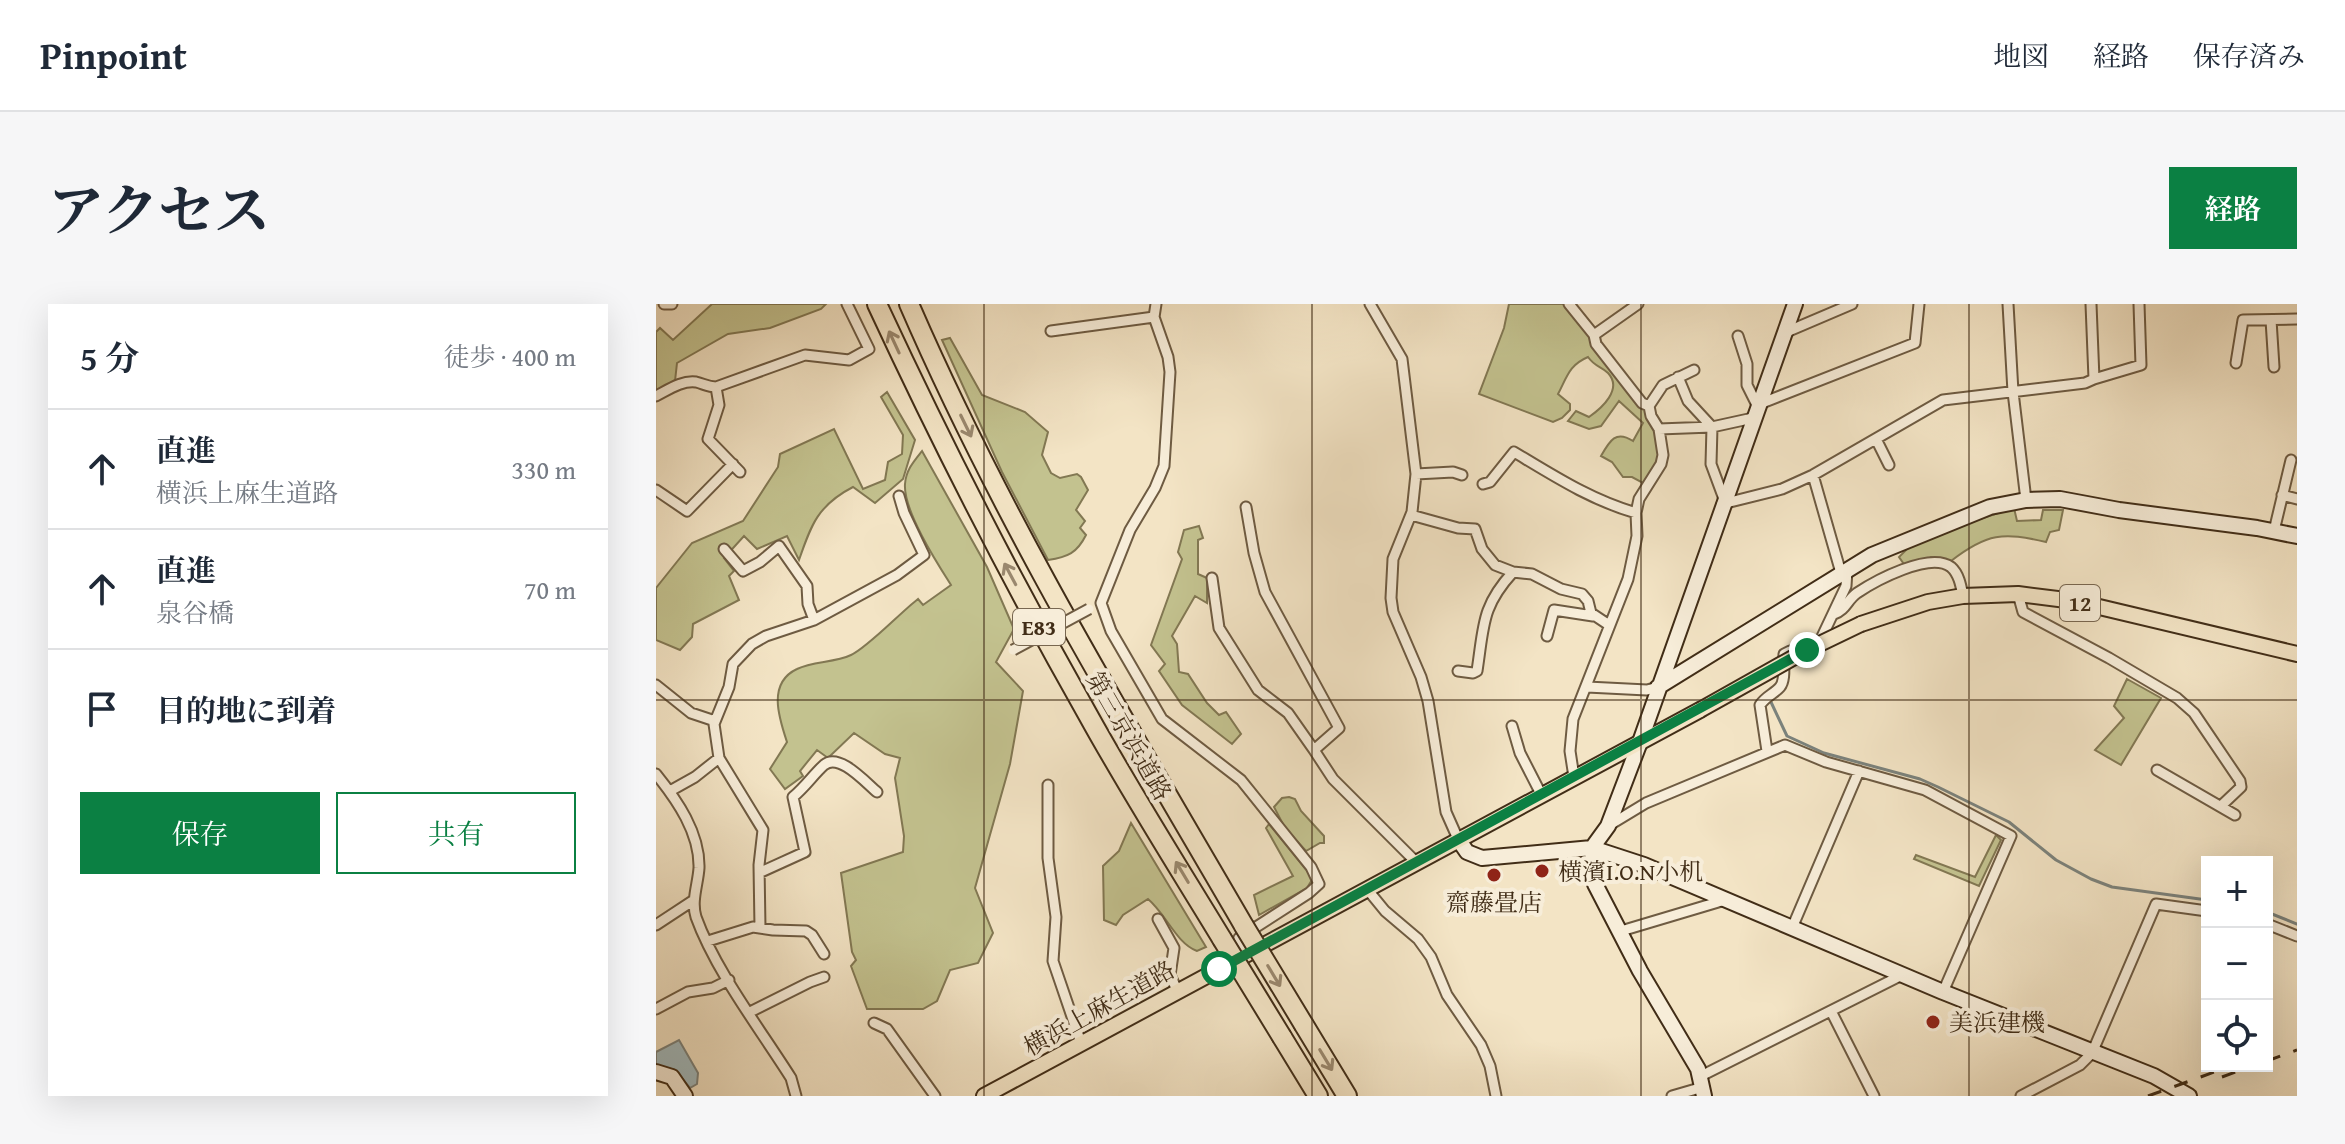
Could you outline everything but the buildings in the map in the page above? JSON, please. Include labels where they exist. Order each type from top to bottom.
[{"type":"highway","name":"第三京浜道路","points":[[877,304],[934,427],[1089,718],[1318,1096]]},
{"type":"highway","name":"第三京浜道路","points":[[909,304],[1004,504],[1119,712],[1347,1096]]},
{"type":"main road","name":"12","points":[[1963,596],[2018,594],[2074,601],[2297,654]]},
{"type":"main road","name":"横浜上麻生道路","points":[[984,1096],[1807,650],[1861,624],[1928,602],[1963,596]]},
{"type":"street","points":[[664,304],[672,304]]},
{"type":"street","points":[[656,396],[694,382],[716,387],[805,355],[849,360],[869,349],[847,304]]},
{"type":"street","points":[[1156,304],[1154,317],[1170,372],[1164,466],[1130,530],[1101,603],[1111,631],[1162,719],[1241,780],[1311,867],[1319,884],[1239,938],[1248,953]]},
{"type":"street","points":[[1370,304],[1402,359],[1416,474],[1411,515],[1393,559],[1393,612],[1428,701],[1446,812],[1467,852],[1482,858],[1592,848],[1644,865],[1943,992],[2154,1076],[2189,1096]]},
{"type":"street","points":[[1569,304],[1642,403],[1649,406]]},
{"type":"street","points":[[1594,335],[1638,304]]},
{"type":"street","points":[[1703,1086],[1595,884],[1592,848],[1608,826],[1640,742],[1795,304]]},
{"type":"street","points":[[1784,333],[1852,304]]},
{"type":"street","points":[[1659,429],[1712,427],[1755,412],[1915,343],[1919,304]]},
{"type":"street","points":[[2008,304],[2013,392],[2026,500]]},
{"type":"street","points":[[2091,304],[2094,379]]},
{"type":"street","points":[[1723,502],[1782,489],[1813,475],[1943,400],[2085,383],[2141,365],[2139,304]]},
{"type":"street","points":[[1051,331],[1154,317]]},
{"type":"street","points":[[2236,363],[2243,320],[2297,319]]},
{"type":"street","points":[[2271,320],[2274,367]]},
{"type":"street","points":[[1738,336],[1747,364],[1747,385],[1755,412]]},
{"type":"street","points":[[1574,777],[1570,751],[1573,719],[1628,579],[1637,536],[1639,499],[1661,464],[1663,455],[1659,429],[1649,406],[1663,385],[1694,370]]},
{"type":"street","points":[[1678,377],[1688,401],[1712,427],[1711,464],[1723,502]]},
{"type":"street","points":[[656,490],[687,511],[736,468],[708,439],[719,405],[716,387]]},
{"type":"street","points":[[1876,439],[1889,465]]},
{"type":"street","points":[[1483,484],[1490,482],[1514,452],[1574,489],[1636,513]]},
{"type":"street","points":[[2274,531],[2291,460]]},
{"type":"street","points":[[1416,474],[1453,472],[1462,475]]},
{"type":"street","points":[[1767,751],[1760,705],[1780,687],[1784,654],[1790,651],[1804,655],[1815,649],[1825,635],[1846,586],[1813,475]]},
{"type":"street","points":[[2282,495],[2297,499]]},
{"type":"street","points":[[760,928],[759,865],[763,830],[719,758],[715,721],[729,687],[733,664],[752,644],[766,636],[814,620],[897,575],[924,555],[899,496]]},
{"type":"street","points":[[1587,687],[1647,690],[1658,687],[1872,555],[1990,507],[2026,500],[2060,499],[2297,536]]},
{"type":"street","points":[[1246,507],[1265,592],[1339,728],[1314,750]]},
{"type":"street","points":[[1411,515],[1458,528],[1475,529],[1482,549],[1495,565],[1513,572],[1532,574],[1561,589],[1582,594],[1593,616]]},
{"type":"street","points":[[724,549],[743,571],[779,546],[807,586],[808,604],[814,620]]},
{"type":"street","points":[[1834,614],[1843,611],[1858,592],[1903,570],[1932,562],[1950,567],[1956,574],[1963,596]]},
{"type":"street","points":[[1458,671],[1477,671],[1485,614],[1494,593],[1513,572]]},
{"type":"street","points":[[1212,578],[1219,628],[1258,690],[1288,713],[1333,779],[1416,862]]},
{"type":"street","points":[[2018,594],[2023,612],[2177,698],[2194,713],[2240,781],[2241,787],[2222,805]]},
{"type":"street","points":[[1013,650],[1101,603]]},
{"type":"street","points":[[1547,636],[1554,610],[1593,616],[1609,625]]},
{"type":"street","points":[[656,685],[691,713],[715,721]]},
{"type":"street","points":[[1512,726],[1520,753],[1541,794]]},
{"type":"street","points":[[1608,826],[1646,803],[1785,745],[1826,762],[1925,790],[2011,836],[1943,992]]},
{"type":"street","points":[[670,791],[719,758]]},
{"type":"street","points":[[761,872],[805,852],[793,797],[810,783],[825,764],[831,761],[844,765],[877,792]]},
{"type":"street","points":[[2157,770],[2235,815]]},
{"type":"street","points":[[1792,928],[1859,771]]},
{"type":"street","points":[[656,774],[670,791],[693,835],[698,852],[695,913],[729,980],[791,1078],[796,1096]]},
{"type":"street","points":[[1048,785],[1048,858],[1056,917],[1053,961],[1081,1043]]},
{"type":"street","points":[[1367,889],[1385,911],[1418,939],[1431,957],[1447,995],[1481,1045],[1490,1066],[1496,1096]]},
{"type":"street","points":[[656,925],[694,900]]},
{"type":"street","points":[[1621,931],[1725,900]]},
{"type":"street","points":[[2021,1096],[2080,1065],[2092,1053],[2156,904],[2201,910]]},
{"type":"street","points":[[1158,919],[1174,948],[1170,975],[1177,990]]},
{"type":"street","points":[[2273,926],[2297,936]]},
{"type":"street","points":[[708,941],[753,927],[806,931],[824,954]]},
{"type":"street","points":[[1672,1096],[1703,1086],[1831,1011],[1902,975]]},
{"type":"street","points":[[750,1012],[824,977]]},
{"type":"street","points":[[656,1009],[688,992],[713,988],[729,980]]},
{"type":"street","points":[[1831,1011],[1874,1096]]},
{"type":"street","points":[[874,1023],[887,1029],[935,1096]]},
{"type":"street","points":[[656,1072],[672,1077],[685,1096]]},
{"type":"shaded area","points":[[712,304],[826,304],[821,309],[770,328],[728,334],[677,363],[675,381],[656,392],[656,332],[660,328],[673,340]]},
{"type":"shaded area","points":[[1509,304],[1566,304],[1624,377],[1650,419],[1657,439],[1658,460],[1643,483],[1632,477],[1623,477],[1612,462],[1601,456],[1614,438],[1622,436],[1633,441],[1643,423],[1619,401],[1601,426],[1589,429],[1568,421],[1576,411],[1589,417],[1612,392],[1612,379],[1608,373],[1588,357],[1566,377],[1558,394],[1570,404],[1570,410],[1553,422],[1479,394],[1504,328]]},
{"type":"shaded area","points":[[950,338],[982,395],[1025,412],[1048,432],[1042,455],[1051,473],[1060,478],[1077,474],[1081,477],[1088,490],[1076,510],[1085,521],[1080,528],[1086,535],[1071,553],[1048,560],[1002,472],[942,340]]},
{"type":"shaded area","points":[[887,392],[915,440],[903,479],[875,503],[853,487],[831,501],[812,526],[799,560],[787,536],[757,549],[744,536],[724,558],[734,571],[729,576],[739,600],[693,624],[692,637],[680,650],[656,640],[656,588],[692,543],[743,521],[778,467],[780,454],[834,429],[863,489],[885,480],[888,462],[902,454],[903,435],[881,397]]},
{"type":"shaded area","points":[[922,451],[987,567],[1014,629],[996,662],[1023,691],[1010,764],[975,888],[993,933],[978,963],[950,970],[937,1001],[923,1009],[867,1009],[851,966],[856,960],[852,952],[841,873],[903,852],[904,836],[895,778],[900,758],[885,754],[854,733],[828,758],[817,750],[800,771],[803,776],[785,789],[770,769],[787,742],[778,702],[782,683],[788,675],[803,666],[851,655],[918,599],[923,605],[951,585],[922,536],[906,495],[907,474]]},
{"type":"shaded area","points":[[2014,508],[2017,521],[2041,520],[2043,510],[2063,510],[2059,530],[2050,532],[2046,542],[1996,537],[1975,545],[1951,561],[1931,557],[1919,565],[1906,567],[1899,557],[1909,547],[1958,526]]},
{"type":"shaded area","points":[[1199,526],[1203,538],[1198,540],[1198,574],[1207,578],[1207,603],[1195,596],[1172,636],[1177,644],[1179,672],[1188,674],[1219,715],[1226,712],[1241,734],[1232,744],[1182,705],[1159,671],[1165,664],[1151,645],[1182,559],[1178,552],[1184,530]]},
{"type":"shaded area","points":[[2127,679],[2161,698],[2121,765],[2095,750],[2124,718],[2114,706]]},
{"type":"shaded area","points":[[1282,798],[1295,799],[1301,811],[1324,836],[1324,843],[1306,851],[1285,828],[1274,807]]},
{"type":"shaded area","points":[[1131,823],[1206,947],[1197,951],[1183,942],[1148,899],[1123,915],[1116,925],[1104,920],[1103,866],[1119,851]]},
{"type":"shaded area","points":[[1269,824],[1313,878],[1307,888],[1259,915],[1254,895],[1293,876],[1266,828]]},
{"type":"shaded area","points":[[1996,835],[2001,840],[1979,886],[1914,859],[1916,855],[1975,877]]},
{"type":"water","points":[[679,1040],[698,1073],[697,1084],[690,1088],[675,1070],[656,1065],[656,1052]]},
{"type":"waterway","points":[[1770,700],[1787,736],[1824,753],[1920,779],[1938,787],[2009,822],[2056,860],[2091,879],[2112,887],[2201,899]]},
{"type":"waterway","points":[[2273,914],[2297,924]]},
{"type":"railway","points":[[2273,1059],[2297,1050]]},
{"type":"railway","points":[[2148,1096],[2214,1072]]},
{"type":"railway","points":[[2222,1077],[2236,1072]]},
{"type":"place","name":"横濱I.O.N小机","points":[[1542,871]]},
{"type":"place","name":"齋藤畳店","points":[[1494,875]]},
{"type":"place","name":"美浜建機","points":[[1933,1022]]},
{"type":"route","points":[[1219,969],[1807,650]]}]
